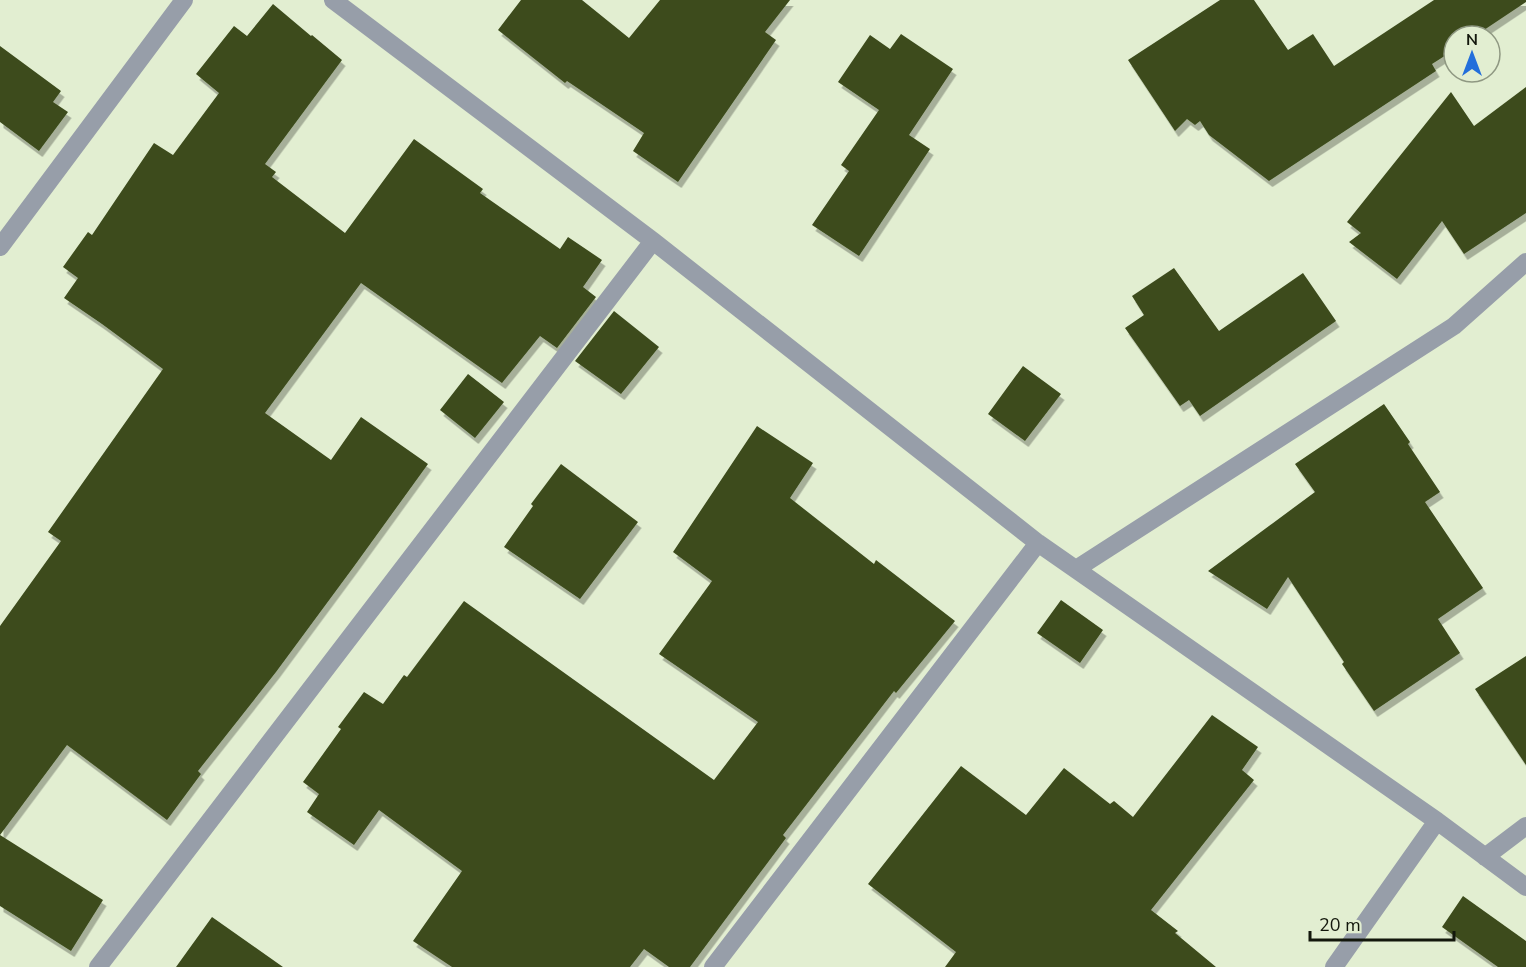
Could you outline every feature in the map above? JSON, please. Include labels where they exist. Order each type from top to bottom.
[{"type":"street","points":[[0,247],[184,0]]},
{"type":"street","points":[[333,0],[653,241],[1038,543],[1437,821],[1526,887]]},
{"type":"street","points":[[98,967],[653,241]]},
{"type":"street","points":[[1076,569],[1454,326],[1526,262]]},
{"type":"street","points":[[713,967],[1038,543]]},
{"type":"street","points":[[1334,967],[1437,821]]},
{"type":"street","points":[[1485,856],[1526,826]]},
{"type":"building","points":[[521,0],[582,0],[629,38],[660,0],[790,0],[765,32],[776,40],[678,182],[633,151],[644,133],[567,81],[565,83],[498,30]]},
{"type":"building","points":[[1220,0],[1254,0],[1288,50],[1313,34],[1334,66],[1434,0],[1526,0],[1493,24],[1442,24],[1442,58],[1432,64],[1436,71],[1269,181],[1209,135],[1200,121],[1195,125],[1187,119],[1175,131],[1128,60]]},
{"type":"building","points":[[273,4],[342,60],[265,164],[276,172],[272,177],[345,233],[414,139],[483,189],[480,193],[560,249],[568,237],[602,260],[583,287],[596,297],[557,348],[540,336],[502,383],[361,283],[265,413],[331,460],[361,417],[428,464],[276,672],[198,771],[201,774],[167,820],[67,745],[0,835],[0,626],[61,541],[48,532],[163,369],[64,298],[78,278],[63,267],[88,232],[92,235],[154,143],[173,155],[219,93],[196,74],[234,26],[247,36]]},
{"type":"building","points":[[901,34],[953,69],[909,135],[930,149],[859,256],[812,225],[849,171],[841,165],[879,110],[838,82],[870,35],[890,49]]},
{"type":"building","points":[[0,46],[61,91],[53,102],[68,112],[39,151],[0,122]]},
{"type":"building","points":[[1526,87],[1526,213],[1464,254],[1442,221],[1397,279],[1349,242],[1361,233],[1347,222],[1451,92],[1474,126]]},
{"type":"building","points":[[1174,268],[1219,331],[1303,273],[1336,321],[1200,416],[1189,400],[1180,406],[1125,328],[1144,315],[1132,296]]},
{"type":"building","points":[[614,311],[659,347],[621,394],[575,361]]},
{"type":"building","points":[[1023,366],[1061,394],[1025,441],[988,414]]},
{"type":"building","points":[[468,374],[504,402],[475,438],[440,410]]},
{"type":"building","points":[[1384,404],[1440,492],[1425,502],[1483,588],[1438,619],[1460,653],[1374,711],[1288,577],[1267,609],[1208,571],[1315,492],[1295,464]]},
{"type":"building","points":[[757,426],[813,463],[790,498],[874,564],[876,560],[955,621],[896,693],[894,691],[783,835],[786,838],[690,967],[669,967],[644,949],[630,967],[452,967],[413,941],[462,871],[379,810],[354,845],[307,812],[319,794],[303,782],[341,729],[338,727],[364,692],[383,704],[404,675],[407,677],[464,601],[714,780],[758,722],[659,654],[712,581],[673,552]]},
{"type":"building","points":[[561,464],[638,522],[580,599],[504,547],[533,506],[531,504]]},
{"type":"building","points":[[1061,600],[1103,630],[1080,663],[1037,633]]},
{"type":"building","points":[[1526,656],[1526,765],[1475,689]]},
{"type":"building","points":[[1212,715],[1258,747],[1242,770],[1254,780],[1151,910],[1178,931],[1175,933],[1216,967],[945,967],[956,952],[868,884],[961,766],[1026,815],[1064,768],[1110,804],[1114,801],[1133,817]]},
{"type":"building","points":[[0,835],[103,900],[71,951],[0,906]]},
{"type":"building","points":[[1463,896],[1526,941],[1526,967],[1498,967],[1442,927]]},
{"type":"building","points":[[212,917],[283,967],[176,967]]}]
